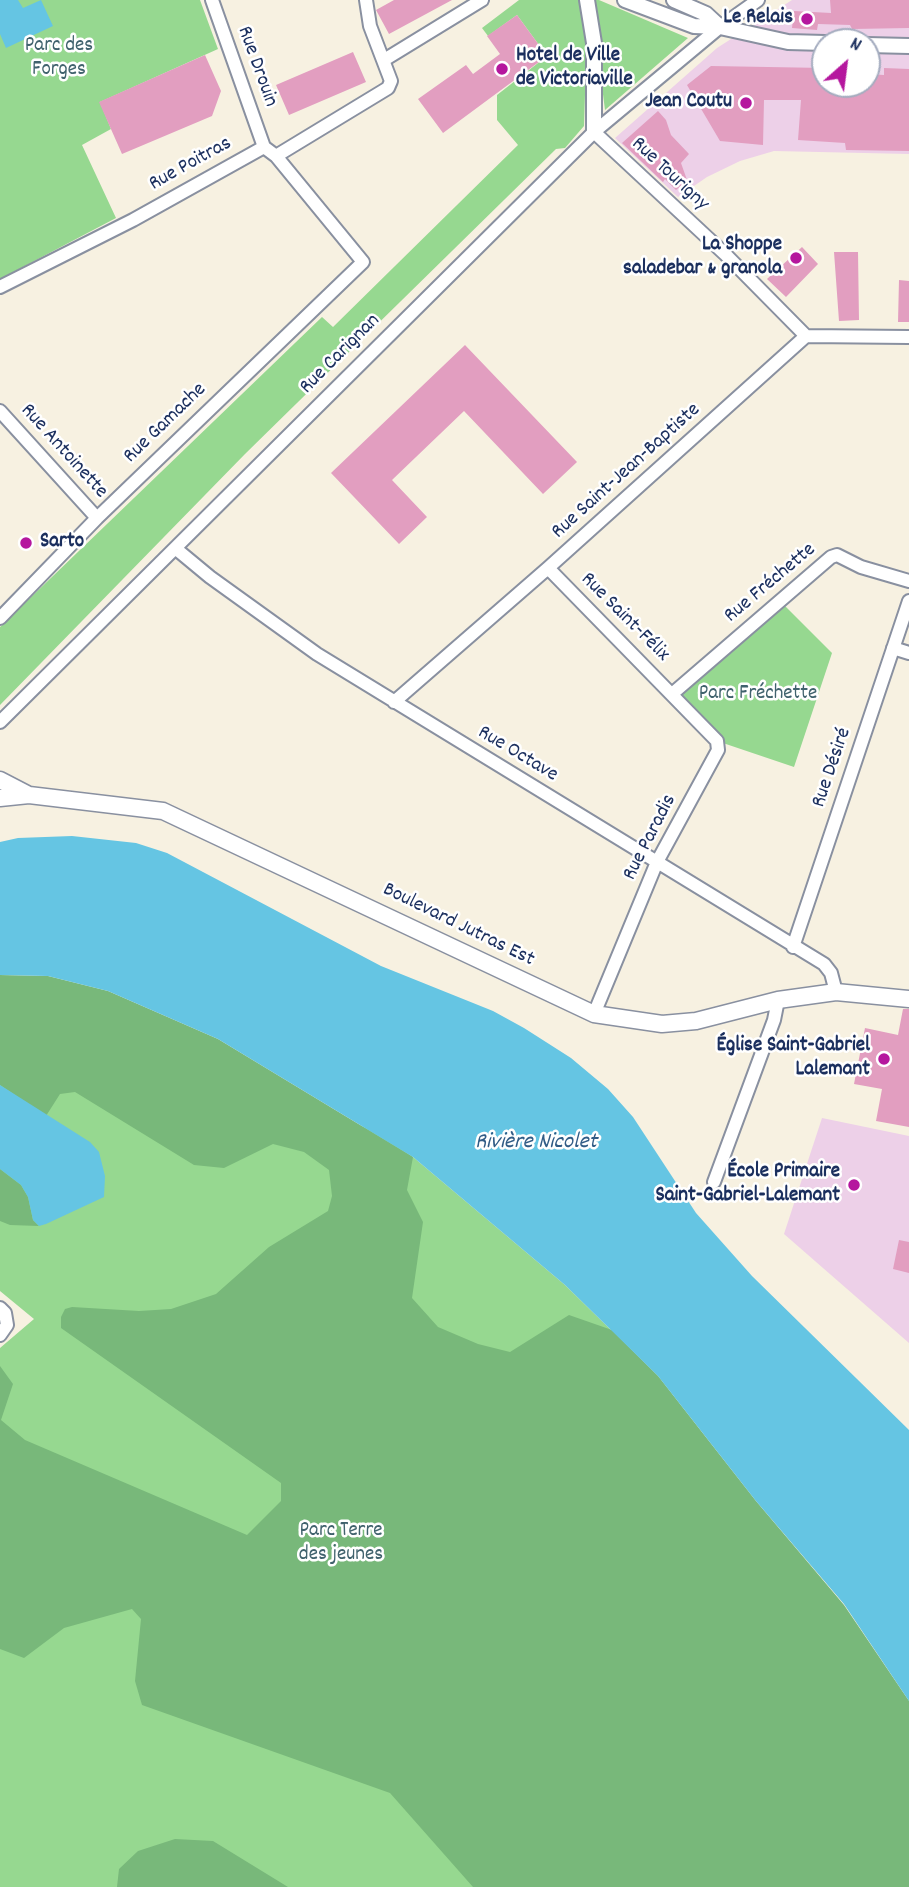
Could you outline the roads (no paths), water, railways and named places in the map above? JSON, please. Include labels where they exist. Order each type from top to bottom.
[{"type":"main road","points":[[0,780],[29,795]]},
{"type":"main road","name":"Boulevard Jutras Est","points":[[0,798],[29,795],[163,811],[193,822],[594,1014],[662,1024],[696,1021],[778,1000],[836,992],[909,999]]},
{"type":"street","name":"Rue Drouin","points":[[212,0],[264,146]]},
{"type":"street","points":[[276,156],[388,88],[391,81],[370,26],[366,0]]},
{"type":"street","points":[[384,60],[482,0]]},
{"type":"street","points":[[587,0],[594,43],[594,132]]},
{"type":"street","points":[[625,0],[694,26],[720,27],[755,37],[811,42]]},
{"type":"street","points":[[674,0],[706,14],[720,27]]},
{"type":"street","name":"Rue Carignan","points":[[0,722],[594,132],[720,27],[758,0]]},
{"type":"street","points":[[881,45],[909,46]]},
{"type":"street","name":"Rue Tourigny","points":[[594,132],[708,238],[806,336]]},
{"type":"street","name":"Rue Poitras","points":[[0,287],[133,220],[264,146],[276,156]]},
{"type":"street","name":"Rue Gamache","points":[[1,615],[97,518],[363,262],[276,156]]},
{"type":"street","points":[[806,336],[909,337]]},
{"type":"street","name":"Rue Saint-Jean-Baptiste","points":[[394,702],[806,336]]},
{"type":"street","name":"Rue Antoinette","points":[[0,411],[97,518]]},
{"type":"street","name":"Rue Octave","points":[[175,548],[265,617],[394,702],[824,964],[831,973],[836,992]]},
{"type":"street","name":"Rue Fréchette","points":[[672,694],[831,557],[837,555],[861,567],[909,581]]},
{"type":"street","name":"Rue Saint-Félix","points":[[548,568],[672,694]]},
{"type":"street","name":"Rue Désiré","points":[[793,947],[909,601]]},
{"type":"street","points":[[893,649],[909,653]]},
{"type":"street","name":"Rue Paradis","points":[[594,1014],[657,862],[718,750],[717,741],[672,694]]},
{"type":"street","points":[[714,1182],[774,1020],[778,1000]]},
{"type":"street","points":[[0,1308],[5,1313],[4,1330]]},
{"type":"water","points":[[0,0],[18,0],[23,8],[41,0],[53,26],[6,48],[0,34]]},
{"type":"water","name":"Rivière Nicolet","points":[[72,836],[136,843],[167,853],[381,966],[493,1011],[571,1058],[608,1089],[633,1117],[696,1213],[752,1276],[909,1430],[909,1701],[844,1604],[756,1501],[658,1376],[565,1285],[413,1157],[218,1039],[108,991],[48,976],[0,975],[0,842],[18,838]]},
{"type":"water","points":[[0,1085],[90,1142],[99,1152],[105,1176],[104,1197],[46,1224],[39,1226],[33,1220],[28,1197],[21,1185],[0,1169]]},
{"type":"place","name":"Le Relais","points":[[807,19]]},
{"type":"place","name":"Hotel de Ville de Victoriaville","points":[[502,69]]},
{"type":"place","name":"Jean Coutu","points":[[746,103]]},
{"type":"place","name":"La Shoppe saladebar & granola","points":[[796,258]]},
{"type":"place","name":"Sarto","points":[[26,543]]},
{"type":"place","name":"Église Saint-Gabriel Lalemant","points":[[884,1059]]},
{"type":"place","name":"École Primaire Saint-Gabriel-Lalemant","points":[[854,1185]]},
{"type":"park label","name":"Parc des Forges","points":[[59,59]]},
{"type":"park label","name":"Parc Fréchette","points":[[758,695]]},
{"type":"park label","name":"Parc Terre des jeunes","points":[[341,1544]]}]
